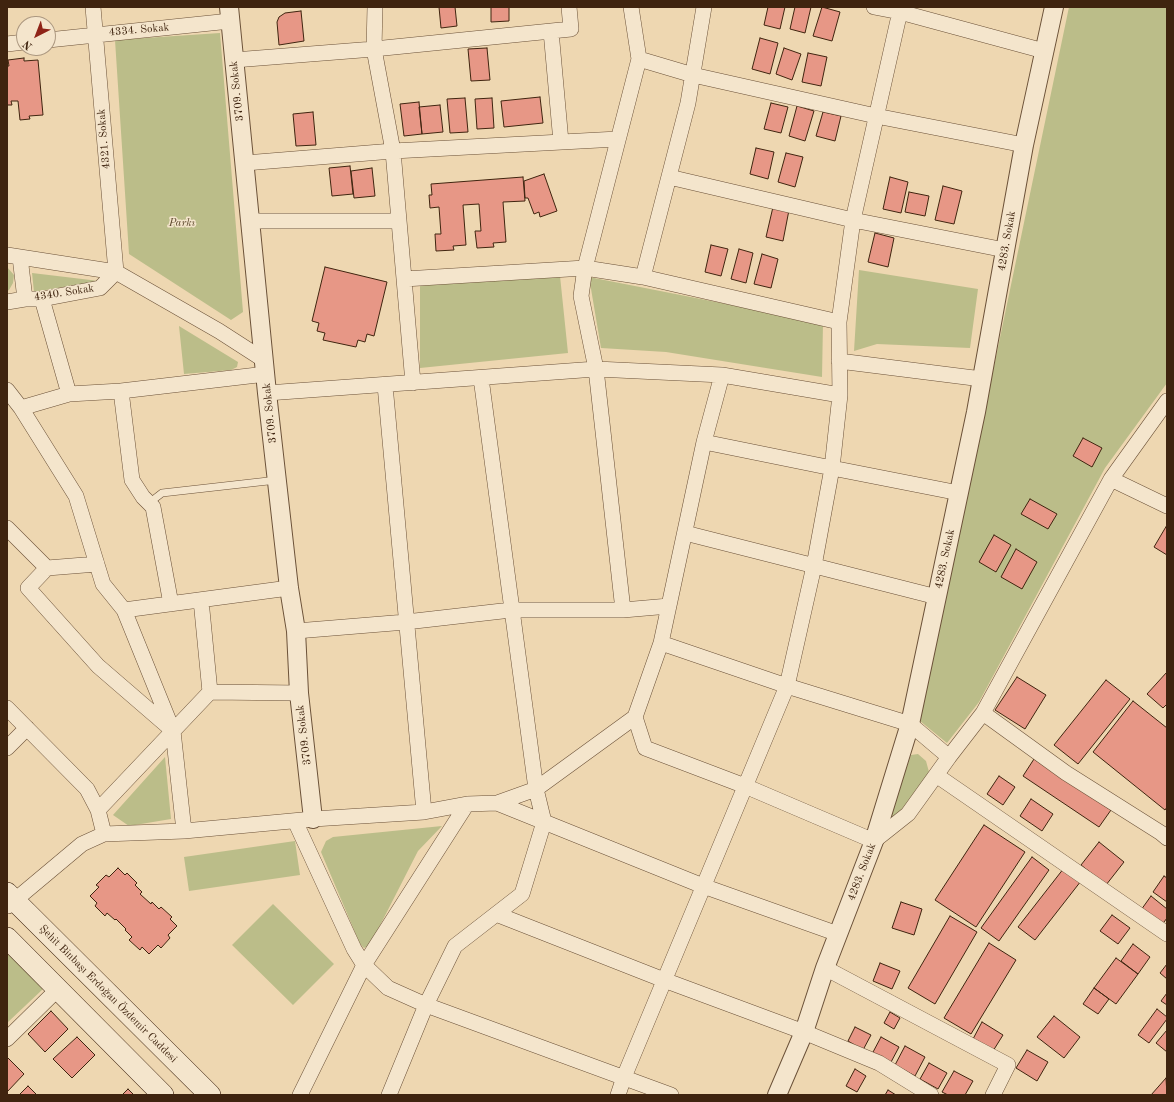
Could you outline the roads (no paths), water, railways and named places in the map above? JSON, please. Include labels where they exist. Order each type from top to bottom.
[{"type":"main road","name":"Şehit Binbaşı Erdoğan Özdemir Caddesi","points":[[10,900],[210,1095]]},
{"type":"main road","points":[[7,938],[163,1095]]},
{"type":"street","name":"4321. Sokak","points":[[93,7],[116,272]]},
{"type":"street","points":[[375,7],[374,49],[393,151],[413,383]]},
{"type":"street","points":[[234,60],[374,49],[571,29],[569,7]]},
{"type":"street","points":[[623,610],[596,369],[580,296],[584,268],[639,59],[631,7]]},
{"type":"street","points":[[644,277],[688,103],[704,7]]},
{"type":"street","points":[[874,7],[900,10],[1044,51]]},
{"type":"street","name":"4283. Sokak","points":[[777,1095],[804,1032],[825,968],[874,841],[910,724],[982,379],[1024,145],[1054,7]]},
{"type":"street","points":[[618,1095],[664,980],[787,686],[814,566],[832,468],[840,395],[839,322],[853,220],[900,10]]},
{"type":"street","name":"4334. Sokak","points":[[56,39],[230,14]]},
{"type":"street","name":"3709. Sokak","points":[[230,14],[277,480],[289,588],[296,631],[299,693],[313,819]]},
{"type":"street","points":[[551,31],[561,142]]},
{"type":"street","points":[[639,59],[693,75],[876,116],[1024,145]]},
{"type":"street","points":[[245,163],[393,151],[618,139]]},
{"type":"street","points":[[669,177],[853,220],[1005,250]]},
{"type":"street","points":[[250,221],[399,220]]},
{"type":"street","points":[[25,299],[13,256],[116,272],[219,331],[265,367]]},
{"type":"street","points":[[404,279],[584,268],[644,277],[839,322]]},
{"type":"street","name":"4340. Sokak","points":[[7,302],[25,299],[42,299],[100,288],[116,272]]},
{"type":"street","points":[[42,299],[69,394]]},
{"type":"street","points":[[839,360],[982,379]]},
{"type":"street","points":[[21,408],[69,394],[121,391],[265,367]]},
{"type":"street","points":[[268,394],[596,369],[722,375],[840,395]]},
{"type":"street","points":[[10,900],[82,844],[104,834],[184,831],[313,819],[424,812],[467,804],[497,803],[536,789],[635,717],[661,643],[704,442],[722,375]]},
{"type":"street","points":[[389,1095],[426,1005],[455,946],[522,894],[544,822],[536,789],[481,378]]},
{"type":"street","points":[[385,385],[424,812]]},
{"type":"street","points":[[7,390],[21,408],[76,496],[103,584],[124,610],[173,731],[184,831]]},
{"type":"street","points":[[121,391],[132,480],[143,498],[154,508],[172,604]]},
{"type":"street","points":[[635,717],[645,748],[745,786],[874,841],[908,814],[983,713],[1111,479],[1167,401]]},
{"type":"street","points":[[704,442],[959,493]]},
{"type":"street","points":[[1111,479],[1167,506]]},
{"type":"street","points":[[7,528],[47,568]]},
{"type":"street","points":[[685,533],[937,597]]},
{"type":"street","points":[[97,564],[47,568],[28,588],[98,666],[173,731]]},
{"type":"street","points":[[124,610],[289,588]]},
{"type":"street","points":[[201,600],[210,692]]},
{"type":"street","points":[[296,631],[406,622],[512,610],[623,610],[669,606]]},
{"type":"street","points":[[661,643],[787,686],[910,724],[949,757]]},
{"type":"street","points":[[98,810],[210,692],[299,693]]},
{"type":"street","points":[[7,708],[87,789],[98,810],[104,834]]},
{"type":"street","points":[[983,713],[1066,773],[1167,838]]},
{"type":"street","points":[[7,748],[27,728]]},
{"type":"street","points":[[936,775],[1167,934]]},
{"type":"street","points":[[497,803],[703,886],[838,934]]},
{"type":"street","points":[[300,1095],[364,965],[467,804]]},
{"type":"street","points":[[295,821],[354,949],[364,965],[388,988],[426,1005],[671,1095]]},
{"type":"street","points":[[496,914],[664,980],[804,1032],[879,1063],[931,1095]]},
{"type":"street","points":[[825,968],[1008,1065],[994,1095]]},
{"type":"street","points":[[7,1039],[58,989]]},
{"type":"lane","points":[[148,503],[162,493],[277,480]]},
{"type":"park label","name":"Parkı","points":[[182,223]]}]
